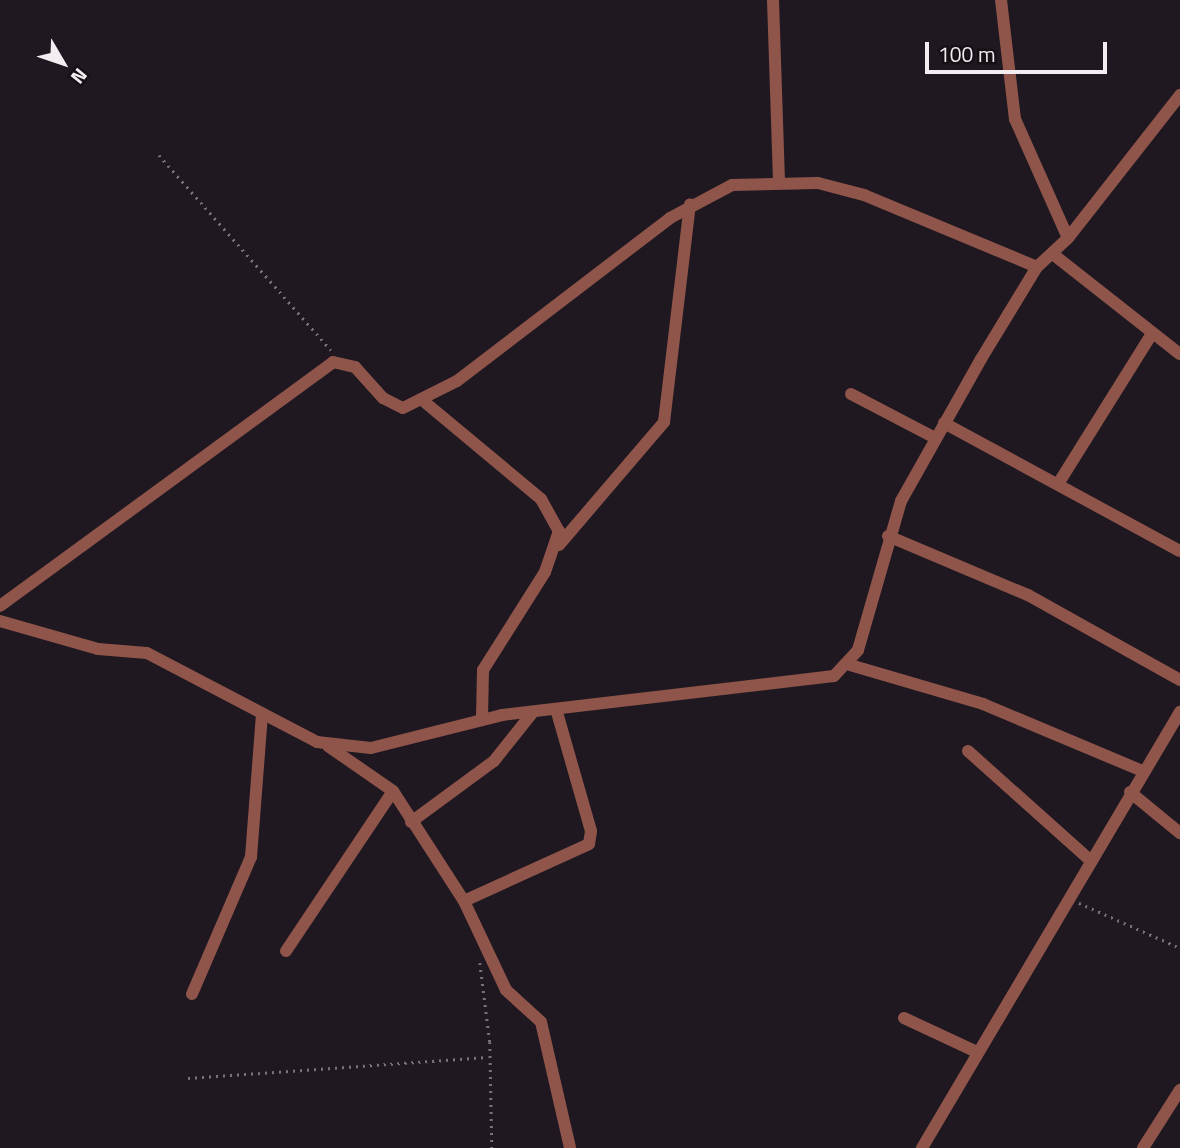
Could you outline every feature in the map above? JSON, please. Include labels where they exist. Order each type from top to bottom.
[{"type":"street","points":[[773,0],[779,182]]},
{"type":"street","points":[[1001,0],[1014,118],[1068,238]]},
{"type":"street","points":[[850,664],[888,536],[935,438],[1037,267],[1054,255],[1180,95]]},
{"type":"street","points":[[0,606],[333,362],[344,361],[402,408],[457,381],[580,293],[690,205],[732,185],[779,182],[864,195],[1037,267]]},
{"type":"street","points":[[482,719],[483,670],[559,545],[664,422],[690,205]]},
{"type":"street","points":[[1054,255],[1151,335],[1180,354]]},
{"type":"street","points":[[1058,484],[1151,335]]},
{"type":"street","points":[[851,394],[935,438]]},
{"type":"street","points":[[421,399],[541,499],[559,531],[559,545]]},
{"type":"street","points":[[944,423],[1180,551]]},
{"type":"street","points":[[888,536],[1028,595],[1180,680]]},
{"type":"street","points":[[0,621],[98,649],[147,653],[328,746],[393,791],[464,901],[480,943],[506,990],[541,1021],[569,1148]]},
{"type":"street","points":[[328,746],[370,748],[482,719],[813,680],[850,664],[983,704],[1142,771]]},
{"type":"street","points":[[464,901],[589,844],[592,831],[556,709]]},
{"type":"street","points":[[411,821],[495,761],[533,712]]},
{"type":"street","points":[[924,1147],[1067,895],[1180,712]]},
{"type":"street","points":[[192,994],[251,857],[262,714]]},
{"type":"street","points":[[968,751],[1089,859]]},
{"type":"street","points":[[286,951],[393,791]]},
{"type":"street","points":[[1130,792],[1180,833]]},
{"type":"street","points":[[904,1018],[976,1052]]},
{"type":"street","points":[[1143,1148],[1180,1090]]},
{"type":"path","points":[[159,155],[344,361]]},
{"type":"path","points":[[1067,895],[1133,932],[1180,948]]},
{"type":"path","points":[[480,943],[492,1148]]},
{"type":"path","points":[[188,1077],[487,1058]]}]
